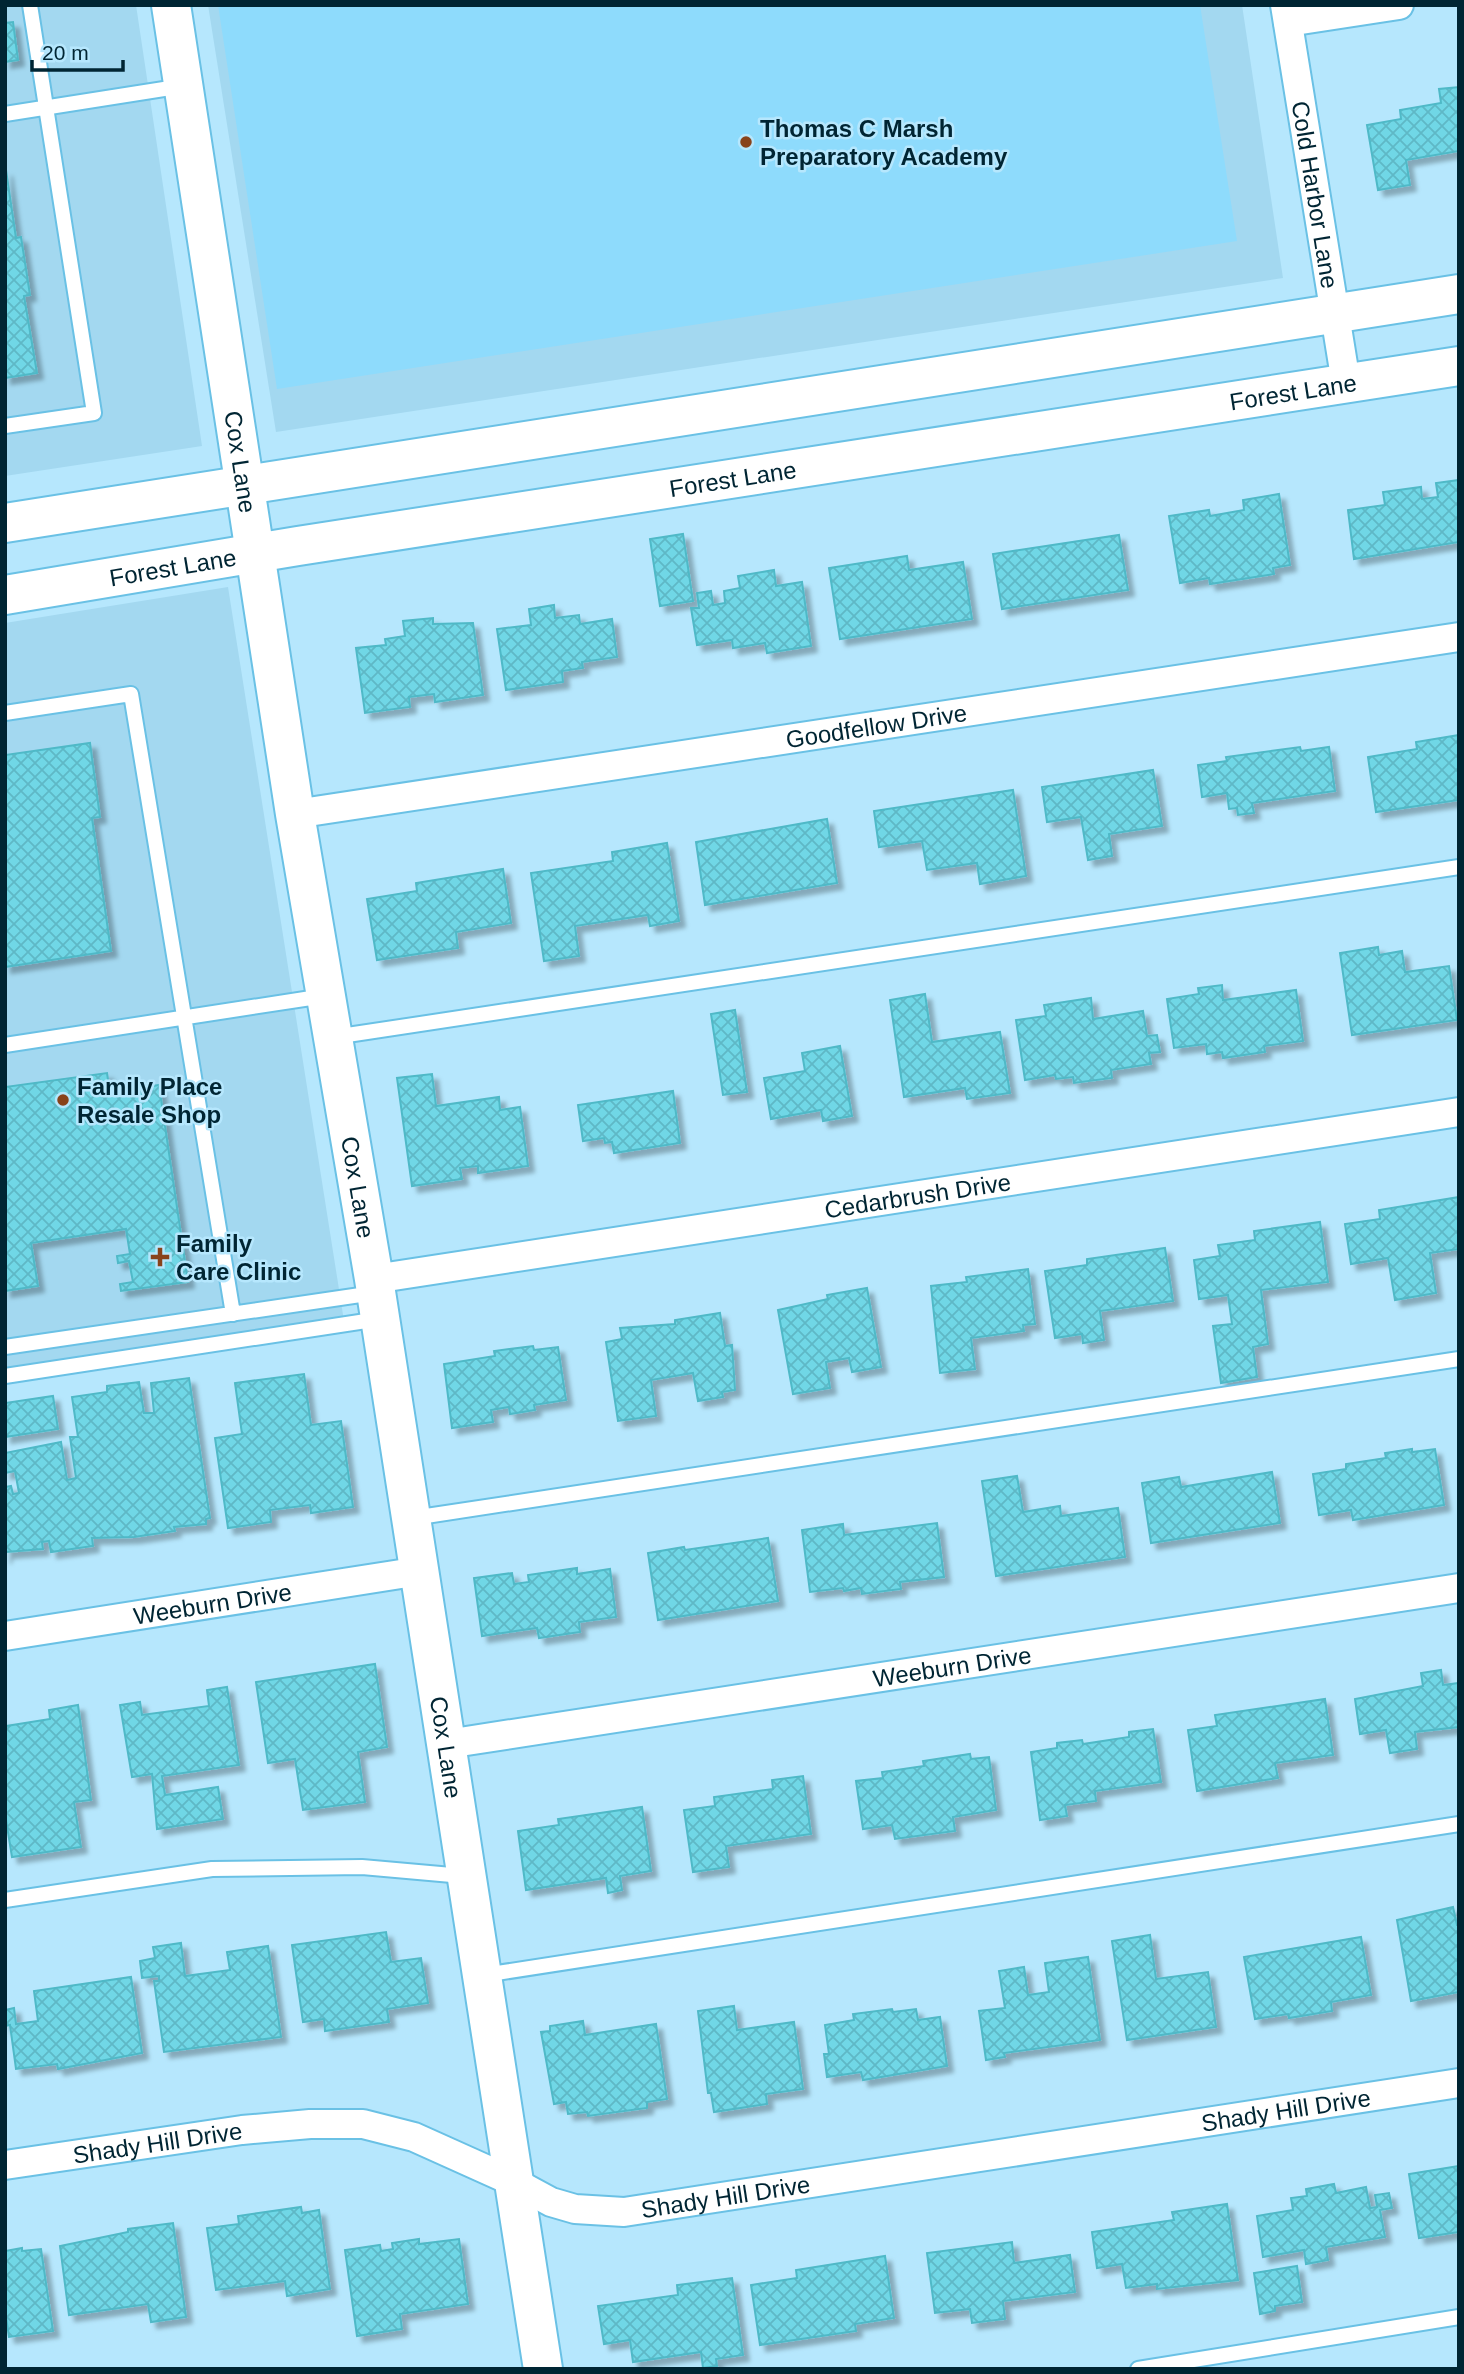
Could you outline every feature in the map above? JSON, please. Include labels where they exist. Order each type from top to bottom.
[{"type":"main road","name":"Cox Lane","points":[[171,5],[295,814],[376,1297],[543,2369]]},
{"type":"main road","points":[[5,523],[1459,293]]},
{"type":"main road","name":"Forest Lane","points":[[5,595],[256,552],[1459,366]]},
{"type":"street","points":[[1287,14],[1399,5]]},
{"type":"street","name":"Cold Harbor Lane","points":[[1287,14],[1346,383]]},
{"type":"street","name":"Goodfellow Drive","points":[[295,814],[1459,637]]},
{"type":"street","name":"Cedarbrush Drive","points":[[376,1297],[1459,1112]]},
{"type":"street","name":"Weeburn Drive","points":[[5,1636],[419,1571]]},
{"type":"street","name":"Weeburn Drive","points":[[447,1744],[1459,1588]]},
{"type":"street","name":"Shady Hill Drive","points":[[5,2165],[242,2130],[310,2124],[363,2124],[414,2137],[514,2182],[551,2202],[575,2209],[624,2212],[1459,2083]]},
{"type":"lane","points":[[5,426],[94,413],[30,5]]},
{"type":"lane","points":[[5,114],[183,86]]},
{"type":"lane","points":[[5,713],[131,694],[233,1314]]},
{"type":"lane","points":[[333,1038],[1459,867]]},
{"type":"lane","points":[[6,1040],[326,996]]},
{"type":"lane","points":[[5,1347],[233,1314],[376,1297]]},
{"type":"lane","points":[[5,1376],[376,1297]]},
{"type":"lane","points":[[411,1518],[1459,1359]]},
{"type":"lane","points":[[482,1975],[1459,1824]]},
{"type":"lane","points":[[5,1900],[212,1869],[362,1867],[467,1877]]},
{"type":"lane","points":[[1138,2369],[1459,2317]]},
{"type":"shaded area","points":[[5,5],[136,5],[202,446],[5,476]]},
{"type":"shaded area","name":"Thomas C Marsh Preparatory Academy","points":[[208,5],[1242,5],[1283,278],[276,432]]},
{"type":"shaded area","name":"Thomas C Marsh Preparatory Academy","points":[[218,5],[1200,5],[1237,241],[277,389]]},
{"type":"shaded area","points":[[228,587],[344,1321],[5,1371],[5,623]]},
{"type":"building","points":[[13,22],[18,60],[5,62],[5,23]]},
{"type":"building","points":[[1459,87],[1459,151],[1406,160],[1410,185],[1378,190],[1367,125],[1401,119],[1400,110],[1441,103],[1439,89]]},
{"type":"building","points":[[6,170],[16,238],[21,237],[30,295],[24,296],[37,373],[5,378]]},
{"type":"building","points":[[1459,480],[1459,542],[1354,559],[1348,510],[1385,505],[1383,492],[1421,487],[1422,499],[1438,497],[1436,483]]},
{"type":"building","points":[[1279,494],[1290,565],[1273,568],[1274,574],[1210,584],[1209,578],[1180,583],[1169,516],[1209,510],[1210,516],[1244,510],[1243,500]]},
{"type":"building","points":[[683,534],[693,601],[660,606],[650,539]]},
{"type":"building","points":[[1119,535],[1128,590],[1002,609],[993,554]]},
{"type":"building","points":[[907,556],[909,570],[963,562],[972,619],[840,639],[829,568]]},
{"type":"building","points":[[774,570],[776,586],[802,582],[811,646],[767,653],[765,643],[733,648],[732,640],[697,645],[691,608],[699,608],[697,593],[711,591],[713,605],[725,603],[724,591],[740,588],[738,576]]},
{"type":"building","points":[[554,605],[555,618],[579,615],[580,624],[612,619],[617,657],[582,662],[583,668],[562,671],[563,682],[506,690],[497,629],[531,625],[529,609]]},
{"type":"building","points":[[433,618],[433,624],[473,623],[483,695],[435,702],[434,694],[409,697],[410,707],[365,713],[356,648],[386,645],[385,639],[405,636],[403,621]]},
{"type":"building","points":[[1459,735],[1459,800],[1376,812],[1368,757],[1417,749],[1416,742]]},
{"type":"building","points":[[90,743],[100,817],[92,818],[111,951],[5,967],[5,755]]},
{"type":"building","points":[[1300,747],[1301,751],[1329,747],[1335,791],[1252,803],[1254,813],[1238,815],[1237,808],[1229,809],[1227,793],[1202,797],[1198,765],[1227,761],[1226,757]]},
{"type":"building","points":[[1153,770],[1162,826],[1109,834],[1112,856],[1088,860],[1081,817],[1047,822],[1042,787]]},
{"type":"building","points":[[1013,790],[1026,876],[980,884],[977,863],[927,870],[922,841],[879,847],[874,811]]},
{"type":"building","points":[[827,819],[837,883],[705,905],[696,842]]},
{"type":"building","points":[[667,843],[679,921],[650,926],[648,915],[575,926],[579,956],[544,961],[531,873],[613,861],[612,852]]},
{"type":"building","points":[[503,869],[511,923],[456,932],[458,948],[377,960],[367,899],[417,891],[416,883]]},
{"type":"building","points":[[1378,947],[1379,955],[1402,951],[1405,972],[1449,966],[1457,1020],[1352,1035],[1340,953]]},
{"type":"building","points":[[1222,985],[1223,1000],[1296,990],[1303,1041],[1264,1046],[1265,1052],[1223,1058],[1222,1052],[1207,1054],[1206,1044],[1174,1048],[1167,999],[1199,994],[1198,988]]},
{"type":"building","points":[[925,994],[932,1042],[1000,1032],[1010,1093],[967,1099],[965,1088],[904,1097],[890,1000]]},
{"type":"building","points":[[1091,998],[1093,1019],[1143,1011],[1147,1036],[1157,1035],[1160,1052],[1149,1053],[1151,1064],[1111,1070],[1112,1078],[1074,1083],[1073,1077],[1056,1079],[1055,1075],[1025,1080],[1016,1020],[1046,1016],[1044,1005]]},
{"type":"building","points":[[735,1010],[747,1092],[723,1095],[711,1014]]},
{"type":"building","points":[[840,1046],[852,1116],[823,1121],[821,1110],[771,1119],[764,1078],[805,1071],[802,1053]]},
{"type":"building","points":[[107,1073],[110,1093],[159,1085],[188,1282],[121,1291],[120,1284],[133,1282],[129,1261],[118,1263],[117,1256],[130,1254],[126,1229],[31,1243],[38,1286],[5,1291],[5,1087]]},
{"type":"building","points":[[432,1074],[436,1106],[499,1097],[500,1110],[520,1107],[528,1166],[478,1173],[478,1166],[460,1168],[462,1179],[412,1186],[397,1078]]},
{"type":"building","points":[[673,1091],[680,1143],[614,1153],[612,1142],[605,1143],[604,1138],[583,1141],[578,1105]]},
{"type":"building","points":[[1459,1197],[1459,1249],[1430,1253],[1436,1293],[1395,1300],[1388,1258],[1351,1264],[1345,1224],[1380,1219],[1379,1210]]},
{"type":"building","points":[[1320,1222],[1328,1282],[1261,1290],[1268,1344],[1253,1347],[1257,1377],[1221,1383],[1213,1326],[1232,1324],[1228,1295],[1199,1299],[1194,1260],[1220,1256],[1218,1245],[1255,1240],[1254,1231]]},
{"type":"building","points":[[1165,1248],[1173,1301],[1100,1311],[1104,1340],[1083,1343],[1082,1334],[1055,1338],[1045,1271],[1087,1265],[1087,1259]]},
{"type":"building","points":[[1028,1269],[1035,1324],[1023,1325],[1024,1331],[971,1338],[975,1369],[940,1373],[931,1286],[967,1282],[966,1277]]},
{"type":"building","points":[[867,1288],[881,1367],[852,1372],[849,1358],[826,1362],[830,1388],[793,1394],[778,1310],[828,1299],[827,1295]]},
{"type":"building","points":[[720,1313],[725,1346],[732,1345],[735,1390],[722,1392],[723,1397],[698,1401],[693,1373],[651,1380],[656,1416],[618,1421],[606,1342],[622,1339],[620,1328],[675,1324],[675,1320]]},
{"type":"building","points":[[533,1346],[534,1350],[558,1347],[566,1400],[534,1405],[535,1410],[510,1414],[509,1407],[491,1410],[493,1422],[452,1428],[444,1364],[495,1356],[494,1351]]},
{"type":"building","points":[[304,1374],[311,1425],[341,1421],[353,1507],[311,1513],[310,1505],[270,1510],[271,1522],[228,1528],[215,1438],[242,1434],[235,1383]]},
{"type":"building","points":[[189,1378],[210,1518],[206,1519],[206,1524],[174,1527],[175,1531],[134,1537],[92,1538],[93,1546],[51,1552],[49,1541],[42,1542],[43,1549],[6,1552],[5,1558],[5,1487],[11,1486],[13,1494],[19,1493],[15,1471],[5,1473],[5,1453],[61,1442],[67,1480],[76,1478],[70,1437],[78,1437],[72,1397],[107,1392],[107,1386],[139,1382],[144,1413],[154,1413],[151,1383]]},
{"type":"building","points":[[53,1396],[58,1429],[5,1437],[5,1403]]},
{"type":"building","points":[[1412,1449],[1412,1452],[1435,1449],[1444,1505],[1353,1520],[1351,1510],[1319,1515],[1313,1474],[1346,1469],[1346,1464],[1386,1458],[1385,1453]]},
{"type":"building","points":[[1272,1472],[1280,1523],[1151,1543],[1142,1483],[1179,1477],[1181,1487]]},
{"type":"building","points":[[1017,1476],[1023,1512],[1060,1506],[1061,1516],[1118,1508],[1125,1557],[996,1576],[982,1481]]},
{"type":"building","points":[[937,1523],[944,1577],[900,1582],[901,1589],[862,1594],[861,1588],[810,1592],[802,1530],[843,1524],[844,1535]]},
{"type":"building","points":[[768,1538],[778,1601],[658,1620],[648,1553]]},
{"type":"building","points":[[577,1568],[577,1574],[610,1569],[616,1617],[579,1622],[580,1632],[539,1638],[537,1628],[482,1636],[474,1578],[512,1573],[514,1584],[529,1582],[528,1575]]},
{"type":"building","points":[[375,1664],[387,1747],[358,1752],[365,1802],[303,1810],[295,1759],[268,1763],[256,1682]]},
{"type":"building","points":[[1441,1670],[1443,1685],[1459,1683],[1459,1727],[1415,1732],[1417,1749],[1390,1753],[1386,1730],[1360,1734],[1355,1699],[1423,1686],[1421,1673]]},
{"type":"building","points":[[227,1687],[239,1765],[162,1776],[165,1795],[218,1787],[223,1819],[157,1829],[152,1774],[132,1777],[120,1705],[140,1702],[142,1715],[209,1706],[207,1690]]},
{"type":"building","points":[[1325,1699],[1333,1755],[1275,1763],[1278,1778],[1197,1791],[1188,1730],[1217,1726],[1215,1715]]},
{"type":"building","points":[[78,1705],[91,1800],[74,1802],[81,1847],[12,1857],[5,1814],[5,1719],[6,1726],[50,1719],[49,1710]]},
{"type":"building","points":[[1153,1729],[1161,1782],[1095,1791],[1096,1801],[1065,1805],[1067,1816],[1040,1820],[1031,1752],[1057,1748],[1057,1743],[1082,1740],[1083,1744],[1129,1737],[1129,1732]]},
{"type":"building","points":[[970,1754],[971,1759],[989,1757],[996,1810],[953,1817],[955,1831],[895,1839],[892,1825],[863,1829],[856,1781],[883,1778],[882,1772],[924,1766],[923,1761]]},
{"type":"building","points":[[803,1776],[811,1834],[726,1846],[729,1867],[693,1872],[684,1810],[715,1806],[714,1797],[773,1789],[772,1780]]},
{"type":"building","points":[[642,1807],[651,1871],[620,1876],[622,1890],[608,1893],[606,1878],[526,1890],[518,1831],[559,1825],[558,1819]]},
{"type":"building","points":[[1453,1907],[1459,1925],[1459,1992],[1411,2001],[1397,1920]]},
{"type":"building","points":[[386,1932],[391,1962],[421,1958],[428,2003],[387,2009],[389,2022],[325,2031],[324,2019],[303,2022],[292,1945]]},
{"type":"building","points":[[1150,1935],[1156,1979],[1208,1972],[1216,2027],[1127,2040],[1112,1941]]},
{"type":"building","points":[[1361,1937],[1371,1995],[1331,2002],[1332,2011],[1289,2018],[1288,2014],[1255,2019],[1244,1957]]},
{"type":"building","points":[[181,1943],[185,1976],[230,1970],[227,1952],[268,1946],[281,2037],[164,2052],[154,1981],[159,1981],[159,1976],[142,1978],[140,1961],[155,1958],[153,1947]]},
{"type":"building","points":[[1088,1957],[1100,2040],[1004,2053],[1005,2057],[986,2060],[979,2011],[1005,2008],[999,1971],[1024,1967],[1028,1995],[1049,1992],[1045,1963]]},
{"type":"building","points":[[131,1977],[142,2053],[58,2069],[57,2064],[16,2069],[10,2025],[5,2026],[5,2010],[14,2008],[16,2024],[38,2021],[34,1991]]},
{"type":"building","points":[[734,2006],[737,2030],[794,2022],[803,2089],[766,2094],[767,2104],[714,2112],[711,2093],[708,2093],[698,2011]]},
{"type":"building","points":[[892,2009],[893,2012],[916,2009],[918,2020],[940,2017],[947,2066],[863,2080],[861,2072],[827,2077],[824,2054],[829,2054],[825,2025],[854,2020],[853,2014]]},
{"type":"building","points":[[583,2021],[585,2035],[656,2024],[667,2099],[647,2102],[647,2108],[588,2116],[587,2112],[568,2114],[566,2102],[554,2104],[541,2032],[550,2031],[550,2026]]},
{"type":"building","points":[[1459,2166],[1459,2232],[1419,2238],[1409,2174]]},
{"type":"building","points":[[1334,2184],[1336,2193],[1366,2187],[1370,2208],[1377,2207],[1375,2195],[1389,2193],[1392,2208],[1380,2210],[1385,2237],[1326,2247],[1328,2260],[1306,2264],[1304,2250],[1263,2257],[1257,2216],[1293,2210],[1291,2198],[1307,2196],[1306,2189]]},
{"type":"building","points":[[1227,2204],[1238,2280],[1157,2289],[1157,2284],[1126,2288],[1122,2264],[1097,2268],[1092,2232],[1174,2220],[1172,2212]]},
{"type":"building","points":[[301,2207],[302,2213],[319,2210],[330,2289],[287,2296],[285,2281],[216,2290],[207,2228],[239,2224],[238,2216]]},
{"type":"building","points":[[173,2223],[186,2317],[151,2322],[148,2304],[69,2315],[60,2246],[128,2232],[128,2229]]},
{"type":"building","points":[[419,2239],[419,2244],[459,2239],[468,2304],[400,2314],[402,2329],[357,2336],[345,2250],[380,2245],[381,2251],[393,2249],[392,2243]]},
{"type":"building","points":[[1012,2242],[1014,2263],[1070,2255],[1075,2292],[1003,2301],[1005,2319],[972,2323],[970,2309],[935,2313],[927,2253]]},
{"type":"building","points":[[22,2248],[22,2251],[41,2249],[53,2331],[9,2337],[5,2311],[5,2251]]},
{"type":"building","points":[[885,2256],[894,2318],[855,2324],[856,2331],[760,2345],[751,2285],[797,2278],[796,2270]]},
{"type":"building","points":[[1297,2266],[1302,2302],[1275,2306],[1275,2311],[1260,2314],[1254,2273]]},
{"type":"building","points":[[732,2278],[743,2355],[716,2359],[717,2366],[703,2368],[701,2352],[633,2362],[630,2340],[604,2344],[598,2306],[678,2295],[677,2285]]},
{"type":"place","name":"Thomas C Marsh Preparatory Academy","points":[[746,142]]},
{"type":"place","name":"Family Place Resale Shop","points":[[63,1100]]},
{"type":"place","name":"Family Care Clinic","points":[[160,1257]]}]
